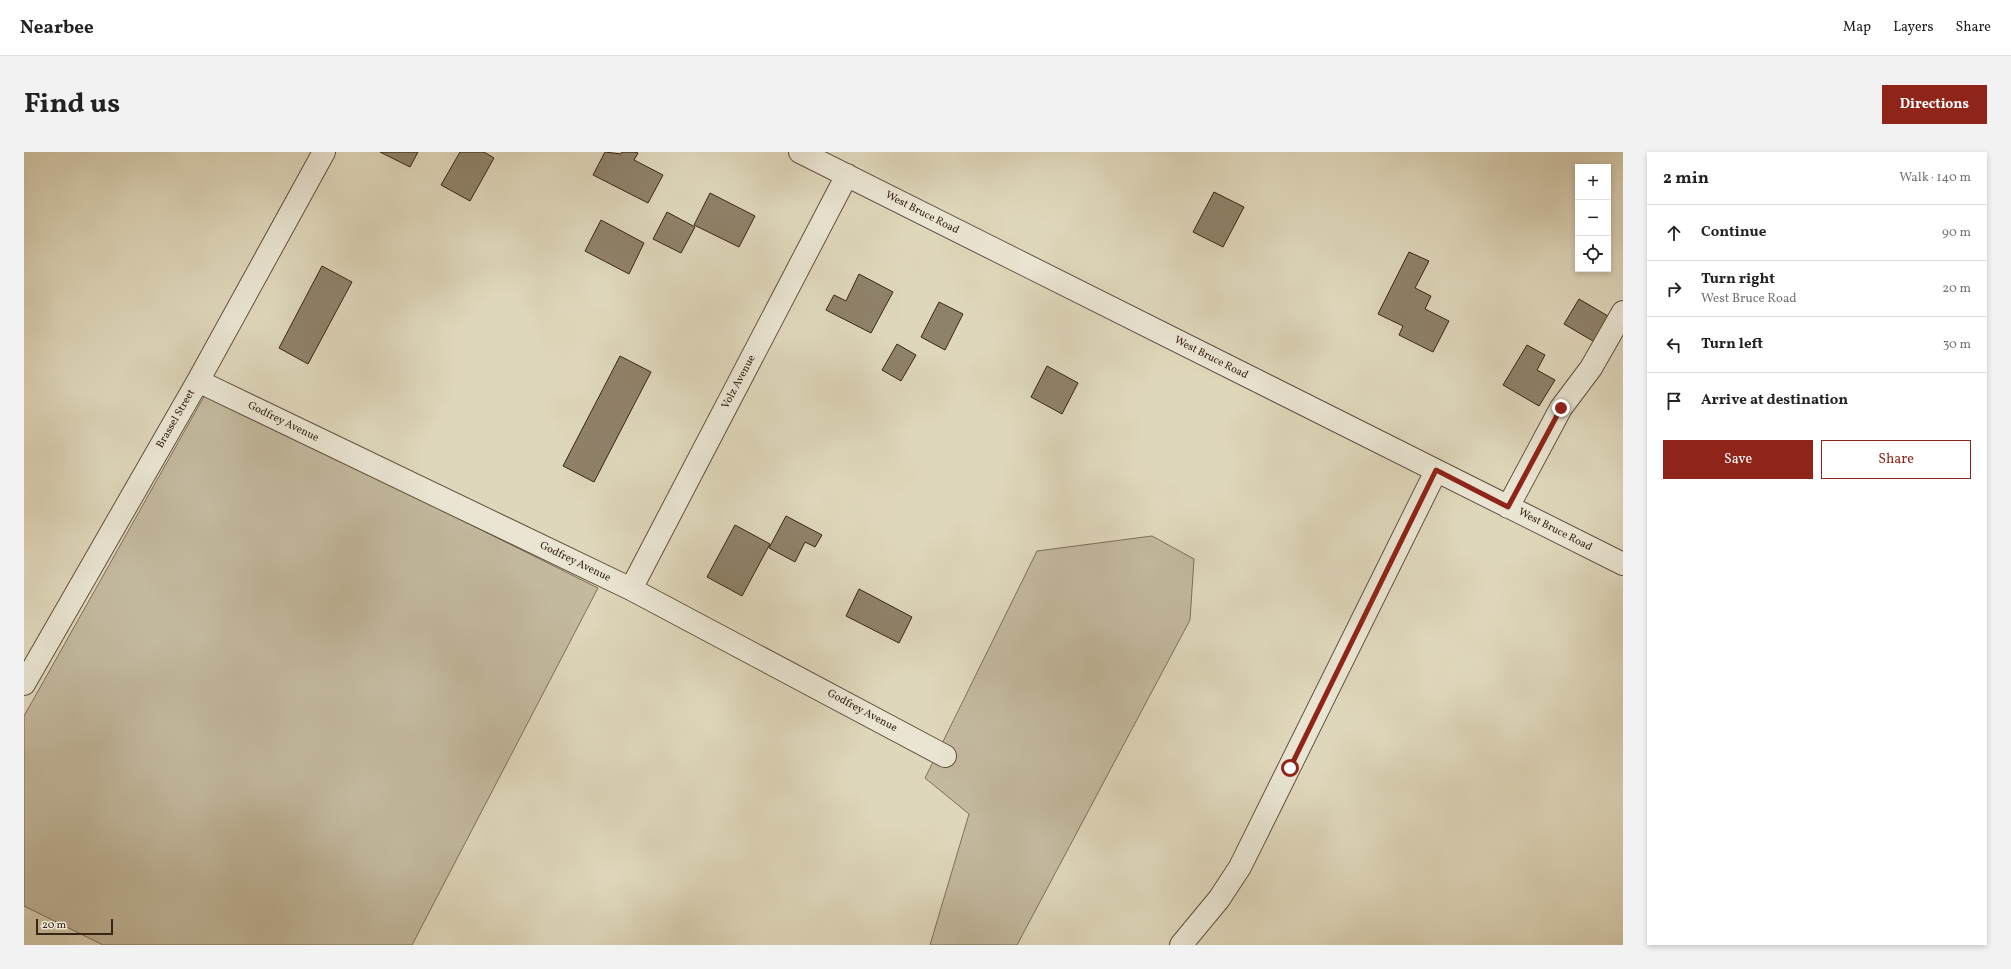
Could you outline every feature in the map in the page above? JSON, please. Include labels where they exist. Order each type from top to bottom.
[{"type":"street","name":"Brassel Street","points":[[24,684],[198,381],[324,152]]},
{"type":"street","name":"West Bruce Road","points":[[800,152],[1623,564]]},
{"type":"street","name":"Volz Avenue","points":[[631,589],[847,176]]},
{"type":"street","points":[[1508,507],[1561,408],[1590,368],[1623,312]]},
{"type":"street","name":"Godfrey Avenue","points":[[198,381],[631,589],[945,756]]},
{"type":"street","points":[[1181,945],[1219,899],[1240,867],[1436,470]]},
{"type":"shaded area","points":[[206,393],[598,588],[412,945],[103,945],[24,906],[24,716]]},
{"type":"shaded area","points":[[1152,536],[1194,559],[1190,620],[1017,945],[930,945],[969,814],[925,778],[1037,551]]},
{"type":"building","points":[[380,152],[418,152],[410,167]]},
{"type":"building","points":[[460,152],[484,152],[494,158],[470,201],[441,185]]},
{"type":"building","points":[[605,152],[621,154],[622,152],[638,153],[634,160],[663,175],[648,203],[593,175]]},
{"type":"building","points":[[1214,192],[1244,207],[1223,247],[1193,232]]},
{"type":"building","points":[[710,193],[755,216],[739,247],[694,225]]},
{"type":"building","points":[[667,212],[695,227],[681,253],[653,239]]},
{"type":"building","points":[[601,220],[644,243],[629,274],[585,251]]},
{"type":"building","points":[[1409,252],[1429,261],[1415,288],[1431,296],[1425,309],[1449,321],[1433,352],[1399,335],[1403,326],[1378,314]]},
{"type":"building","points":[[322,266],[352,282],[308,364],[279,348]]},
{"type":"building","points":[[859,274],[893,292],[871,333],[826,310],[834,295],[846,301]]},
{"type":"building","points":[[1579,299],[1613,319],[1598,344],[1564,324]]},
{"type":"building","points":[[939,302],[963,314],[945,350],[921,337]]},
{"type":"building","points":[[897,344],[916,355],[901,381],[882,370]]},
{"type":"building","points":[[1527,345],[1545,355],[1537,370],[1555,380],[1539,406],[1503,385]]},
{"type":"building","points":[[620,356],[651,372],[594,482],[563,466]]},
{"type":"building","points":[[1047,366],[1078,383],[1062,414],[1031,397]]},
{"type":"building","points":[[786,516],[822,535],[815,547],[805,542],[795,562],[769,548]]},
{"type":"building","points":[[735,525],[770,544],[742,596],[707,577]]},
{"type":"building","points":[[859,589],[912,617],[899,643],[846,616]]},
{"type":"route","points":[[1290,768],[1436,470],[1508,507],[1561,408]]}]
